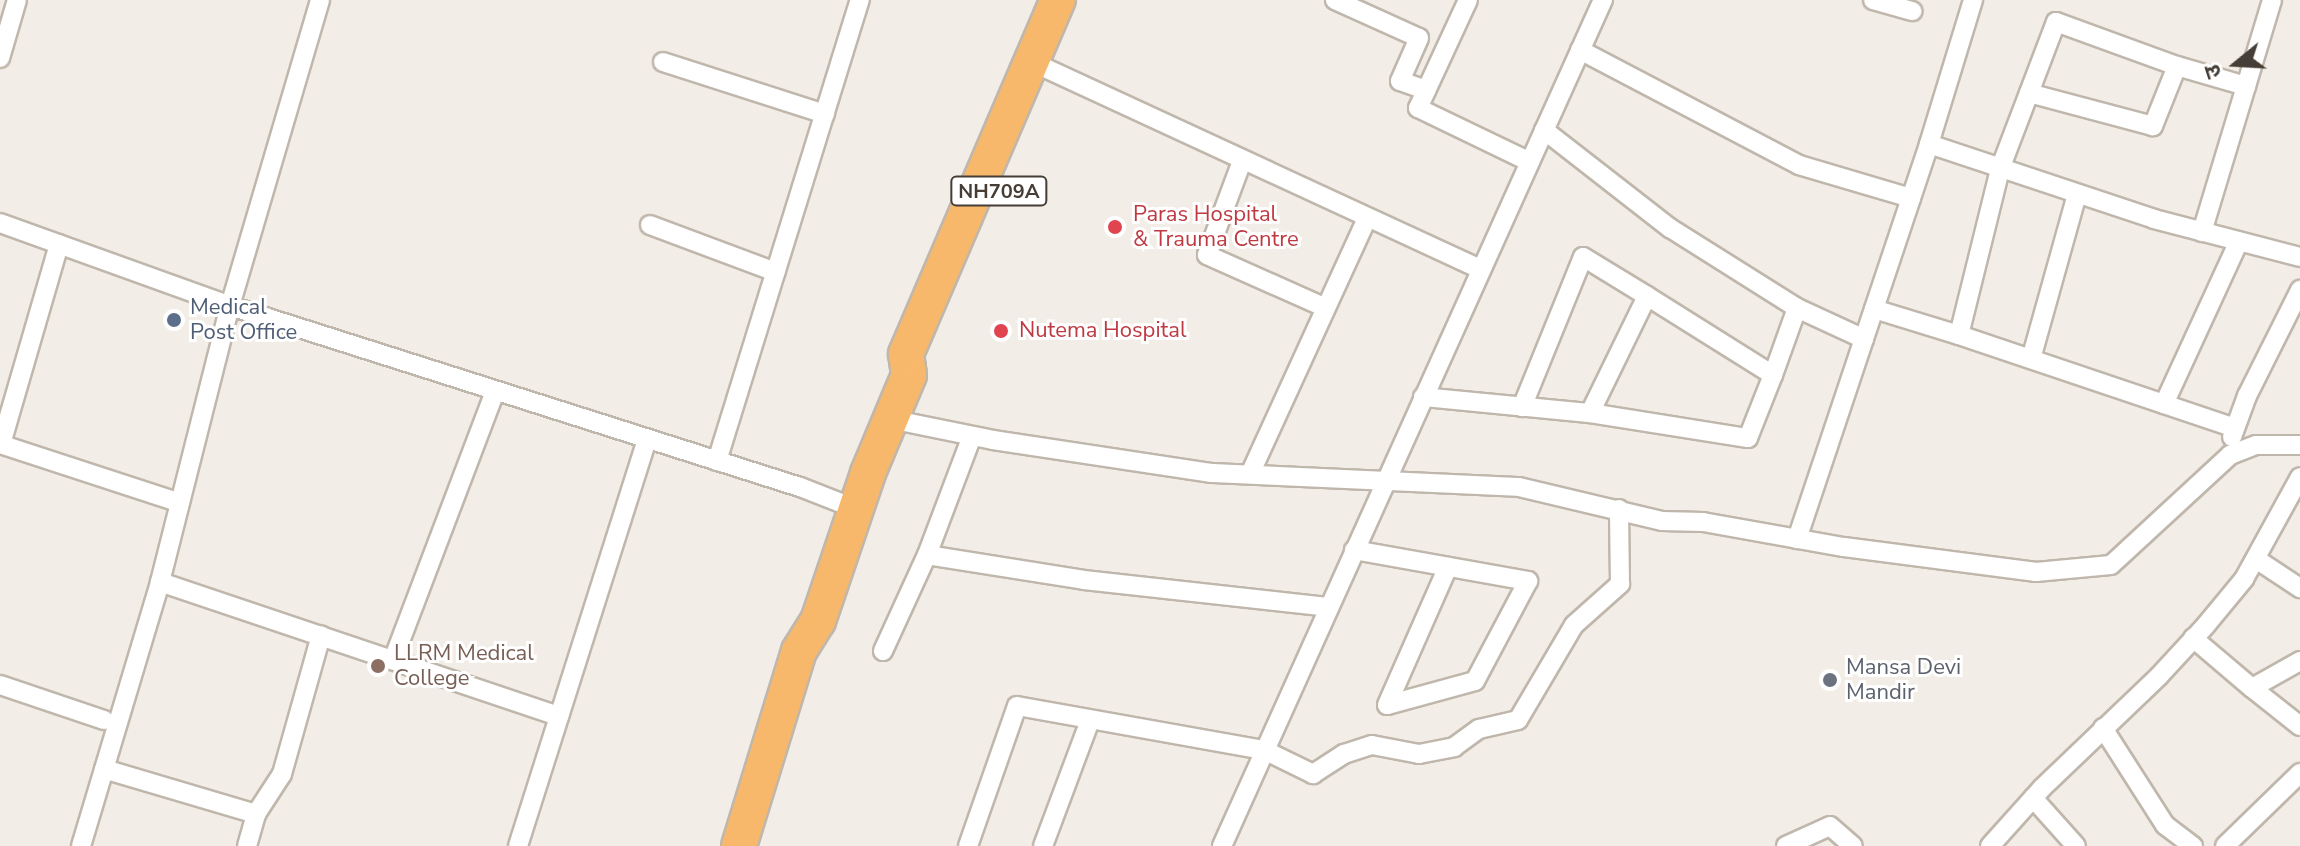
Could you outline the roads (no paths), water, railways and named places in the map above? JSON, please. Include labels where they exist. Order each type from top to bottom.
[{"type":"highway","name":"NH709A","points":[[1040,66],[1058,0]]},
{"type":"highway","name":"NH709A","points":[[739,846],[799,651],[818,621],[856,509],[909,375],[906,354],[1040,66],[1082,0]]},
{"type":"highway","name":"NH709A","points":[[764,846],[823,652],[818,621]]},
{"type":"street","points":[[1,51],[17,0]]},
{"type":"street","points":[[81,846],[160,582],[230,306],[320,0]]},
{"type":"street","points":[[717,461],[860,0]]},
{"type":"street","points":[[1335,0],[1419,38],[1400,81],[1426,90]]},
{"type":"street","points":[[1468,0],[1418,108],[1530,162]]},
{"type":"street","points":[[1222,846],[1603,0]]},
{"type":"street","points":[[1873,0],[1912,11]]},
{"type":"street","points":[[1797,539],[1929,144],[1973,0]]},
{"type":"street","points":[[2202,232],[2272,0]]},
{"type":"street","points":[[1959,335],[2000,169],[2056,22],[2177,66],[2246,86]]},
{"type":"street","points":[[1580,50],[1799,165],[1911,198]]},
{"type":"street","points":[[663,62],[825,114]]},
{"type":"street","points":[[1040,66],[1481,269]]},
{"type":"street","points":[[2029,93],[2153,126],[2177,66]]},
{"type":"street","points":[[1544,130],[1670,228],[1797,308],[1864,339]]},
{"type":"street","points":[[1929,144],[2077,194],[2202,232],[2300,257]]},
{"type":"street","points":[[1242,161],[1207,255],[1326,308]]},
{"type":"street","points":[[2031,359],[2077,194]]},
{"type":"street","points":[[1250,474],[1367,218]]},
{"type":"street","points":[[0,223],[230,306],[800,487],[856,509]]},
{"type":"street","points":[[650,225],[776,272]]},
{"type":"street","points":[[2164,404],[2239,241]]},
{"type":"street","points":[[59,244],[1,444],[180,503]]},
{"type":"street","points":[[1522,407],[1583,257],[1773,375]]},
{"type":"street","points":[[2230,455],[2235,428],[2247,396],[2300,290]]},
{"type":"street","points":[[1590,413],[1647,296]]},
{"type":"street","points":[[1423,397],[1590,413],[1748,438],[1797,308]]},
{"type":"street","points":[[1874,309],[2235,428]]},
{"type":"street","points":[[393,660],[495,392]]},
{"type":"street","points":[[890,419],[972,436],[1211,473],[1519,487],[1662,521],[1703,522],[1797,539],[2036,572],[2111,565],[2230,455],[2256,445],[2300,445]]},
{"type":"street","points":[[883,651],[927,555],[972,436]]},
{"type":"street","points":[[518,846],[647,439]]},
{"type":"street","points":[[1990,846],[2033,798],[2193,638],[2244,579],[2300,477]]},
{"type":"street","points":[[968,846],[1017,706],[1264,750],[1313,774],[1344,754],[1372,745],[1419,754],[1454,747],[1479,729],[1518,720],[1574,625],[1620,584],[1619,509]]},
{"type":"street","points":[[1354,550],[1528,581],[1475,681],[1387,705],[1448,567]]},
{"type":"street","points":[[927,555],[1084,580],[1328,607]]},
{"type":"street","points":[[2256,559],[2300,588]]},
{"type":"street","points":[[160,582],[559,716]]},
{"type":"street","points":[[247,846],[256,814],[282,774],[321,635]]},
{"type":"street","points":[[2193,638],[2300,726]]},
{"type":"street","points":[[2252,688],[2300,661]]},
{"type":"street","points":[[0,685],[104,720]]},
{"type":"street","points":[[1043,846],[1090,720]]},
{"type":"street","points":[[2103,728],[2165,825],[2193,846]]},
{"type":"street","points":[[104,769],[256,814]]},
{"type":"street","points":[[2225,846],[2300,773]]},
{"type":"street","points":[[2033,798],[2076,846]]},
{"type":"street","points":[[1786,846],[1830,826]]},
{"type":"street","points":[[1821,846],[1830,826]]},
{"type":"street","points":[[1830,826],[1853,846]]},
{"type":"place","name":"Paras Hospital & Trauma Centre","points":[[1115,227]]},
{"type":"place","name":"Medical Post Office","points":[[174,320]]},
{"type":"place","name":"Nutema Hospital","points":[[1001,331]]},
{"type":"place","name":"LLRM Medical College","points":[[378,666]]},
{"type":"place","name":"Mansa Devi Mandir","points":[[1830,680]]}]
